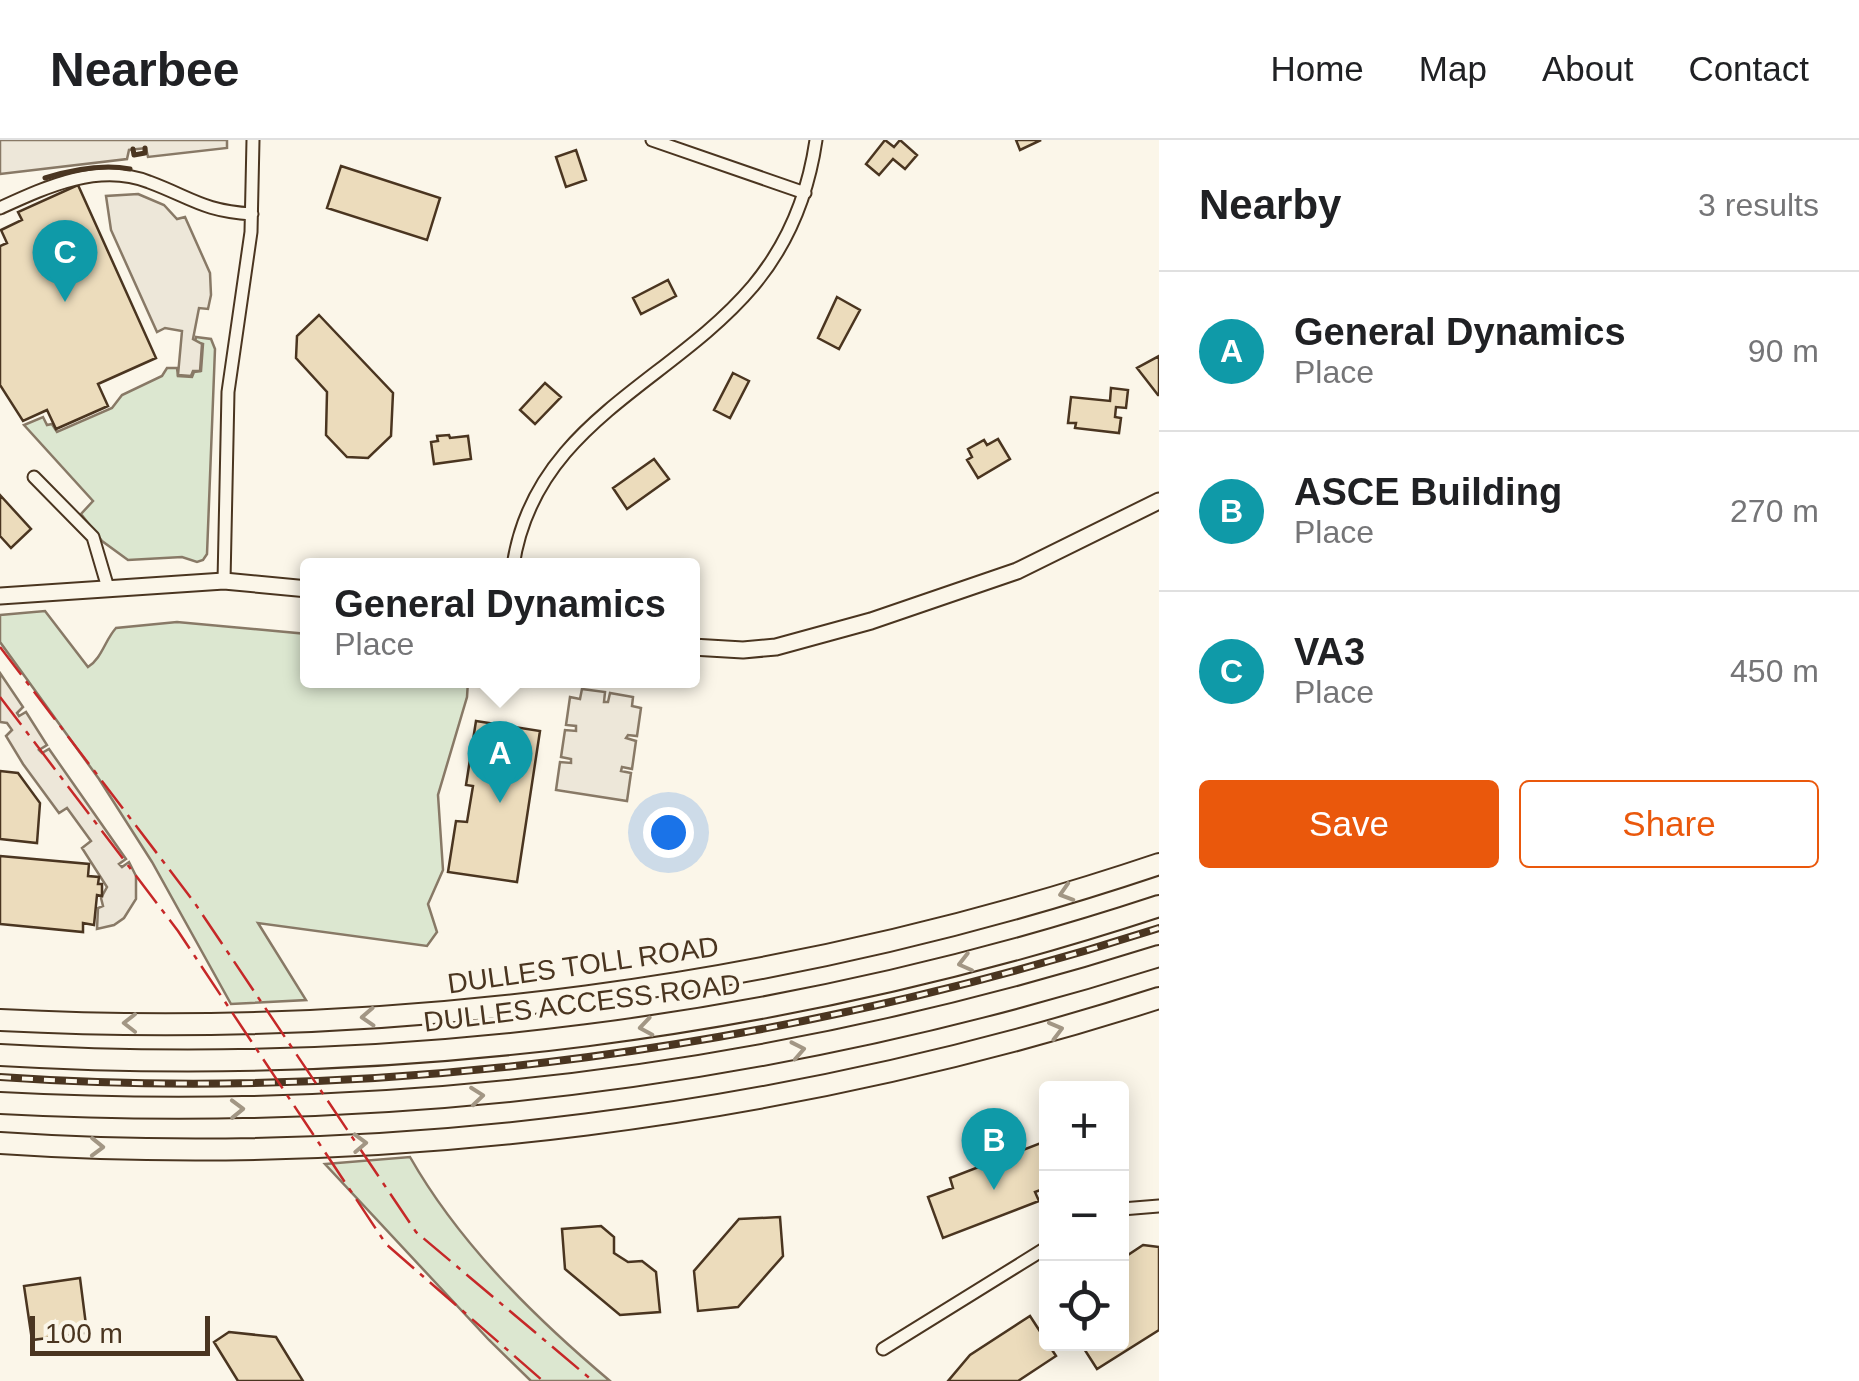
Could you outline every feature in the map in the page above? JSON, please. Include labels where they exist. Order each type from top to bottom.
[{"type":"highway","name":"DULLES TOLL ROAD","points":[[0,1020],[323,1020],[500,1007],[640,989],[742,971],[988,916],[1159,864]]},
{"type":"highway","name":"DULLES ACCESS ROAD","points":[[0,1055],[252,1060],[349,1057],[568,1038],[730,1014],[979,960],[1159,906]]},
{"type":"highway","points":[[0,1102],[138,1108],[284,1108],[602,1082],[784,1053],[973,1010],[1159,956]]},
{"type":"highway","points":[[0,1143],[125,1148],[311,1145],[410,1141],[644,1117],[789,1092],[1018,1040],[1159,998]]},
{"type":"main road","points":[[700,647],[776,647],[872,621],[983,584],[1159,501]]},
{"type":"main road","points":[[0,596],[224,581],[300,588]]},
{"type":"street","points":[[224,581],[228,392],[252,214],[254,140]]},
{"type":"street","points":[[652,140],[806,193]]},
{"type":"street","points":[[515,558],[534,498],[560,456],[594,422],[720,318],[751,288],[784,243],[806,193],[816,140]]},
{"type":"street","points":[[0,208],[61,182],[108,175],[145,180],[203,207],[252,214]]},
{"type":"street","points":[[34,477],[93,537],[108,588]]},
{"type":"street","points":[[1129,1208],[1159,1206]]},
{"type":"street","points":[[884,1349],[1039,1252]]},
{"type":"green space","points":[[196,337],[211,339],[215,349],[207,554],[197,562],[182,557],[128,560],[102,541],[81,514],[93,501],[24,425],[43,417],[57,432],[112,408],[122,395],[162,376],[167,368],[177,368],[178,376],[192,377],[194,372],[201,371],[203,344],[195,342]]},
{"type":"green space","points":[[45,611],[88,667],[116,628],[177,622],[300,633],[300,688],[468,688],[438,795],[443,870],[428,904],[437,932],[427,946],[258,923],[306,1000],[231,1004],[152,862],[99,779],[0,642],[0,615]]},
{"type":"green space","points":[[410,1157],[451,1219],[500,1277],[610,1381],[531,1381],[325,1164]]},
{"type":"shaded area","points":[[0,140],[227,140],[227,148],[148,157],[146,148],[129,150],[127,159],[0,174]]},
{"type":"shaded area","points":[[138,194],[164,205],[177,219],[185,217],[210,273],[208,309],[199,308],[193,339],[202,344],[200,371],[193,371],[191,376],[178,375],[182,331],[165,328],[157,332],[111,230],[106,196]]},
{"type":"shaded area","points":[[0,673],[23,707],[17,713],[19,716],[26,712],[47,745],[39,750],[42,753],[49,749],[126,859],[119,864],[122,867],[129,862],[136,876],[136,899],[124,918],[114,925],[97,929],[98,908],[103,906],[101,898],[107,887],[82,848],[91,841],[67,808],[59,813],[6,736],[12,730],[7,723],[0,722]]},
{"type":"shaded area","points":[[582,689],[605,692],[604,702],[608,702],[610,693],[633,697],[632,706],[641,708],[637,736],[626,738],[636,741],[632,769],[622,767],[621,771],[631,773],[627,801],[556,790],[560,762],[571,763],[571,759],[561,757],[565,730],[576,731],[576,726],[566,725],[570,697],[580,699]]},
{"type":"building","points":[[885,140],[894,147],[900,140],[917,155],[905,169],[893,159],[879,175],[866,164]]},
{"type":"building","points":[[1016,140],[1041,140],[1020,150]]},
{"type":"building","points":[[576,150],[586,180],[566,187],[556,157]]},
{"type":"building","points":[[341,166],[440,198],[427,240],[327,208]]},
{"type":"building","points":[[78,185],[156,358],[98,384],[108,406],[56,429],[47,410],[23,421],[0,385],[0,246],[7,243],[1,230],[22,220],[18,212]]},
{"type":"building","points":[[668,280],[676,296],[641,314],[633,298]]},
{"type":"building","points":[[837,297],[860,310],[839,349],[818,338]]},
{"type":"building","points":[[319,315],[393,393],[391,436],[368,458],[347,457],[326,435],[327,392],[296,358],[297,336]]},
{"type":"building","points":[[1159,356],[1159,395],[1158,395],[1137,368]]},
{"type":"building","points":[[733,373],[749,381],[730,418],[714,410]]},
{"type":"building","points":[[545,383],[561,397],[535,424],[520,410]]},
{"type":"building","points":[[1111,388],[1128,390],[1126,408],[1116,407],[1115,417],[1121,418],[1119,433],[1075,428],[1076,423],[1068,423],[1071,397],[1110,401]]},
{"type":"building","points":[[437,436],[468,436],[471,459],[434,464],[431,442],[438,441]]},
{"type":"building","points":[[998,439],[1010,459],[978,478],[967,460],[972,457],[968,449],[984,440],[987,445]]},
{"type":"building","points":[[654,459],[669,479],[627,509],[613,488]]},
{"type":"building","points":[[0,495],[31,529],[11,548],[0,536]]},
{"type":"building","points":[[476,721],[540,731],[517,882],[448,872],[456,821],[467,822],[473,786],[466,785]]},
{"type":"building","points":[[0,771],[18,773],[40,803],[37,843],[0,839]]},
{"type":"building","points":[[0,856],[89,864],[88,876],[99,877],[98,884],[102,884],[94,925],[83,923],[83,932],[0,924]]},
{"type":"building","points":[[1039,1144],[1039,1191],[1035,1192],[1039,1201],[943,1238],[928,1197],[953,1188],[950,1178]]},
{"type":"building","points":[[780,1217],[783,1256],[738,1307],[698,1311],[694,1271],[739,1219]]},
{"type":"building","points":[[601,1226],[614,1237],[614,1253],[628,1262],[642,1261],[656,1272],[660,1312],[620,1315],[565,1269],[562,1229]]},
{"type":"building","points":[[1143,1245],[1159,1247],[1159,1330],[1129,1349],[1129,1261],[1129,1254]]},
{"type":"building","points":[[80,1278],[87,1333],[32,1340],[24,1286]]},
{"type":"building","points":[[1030,1316],[1039,1330],[1039,1351],[1053,1351],[1056,1356],[1018,1381],[948,1381],[970,1355]]},
{"type":"building","points":[[229,1332],[276,1337],[303,1381],[238,1381],[214,1342]]},
{"type":"building","points":[[1085,1351],[1126,1351],[1097,1369]]},
{"type":"railway","points":[[0,1077],[147,1083],[294,1082],[440,1073],[587,1057],[732,1035],[876,1005],[1018,970],[1159,928]]},
{"type":"wall","points":[[133,149],[134,155],[145,153],[145,148]]},
{"type":"wall","points":[[45,178],[87,169],[130,169]]},
{"type":"power","points":[[0,647],[194,902],[416,1232],[593,1381]]},
{"type":"power","points":[[0,697],[178,931],[386,1244],[543,1381]]},
{"type":"place","name":"VA3","points":[[65,302]]},
{"type":"place","name":"General Dynamics","points":[[500,803]]},
{"type":"place","name":"ASCE Building","points":[[994,1190]]}]
